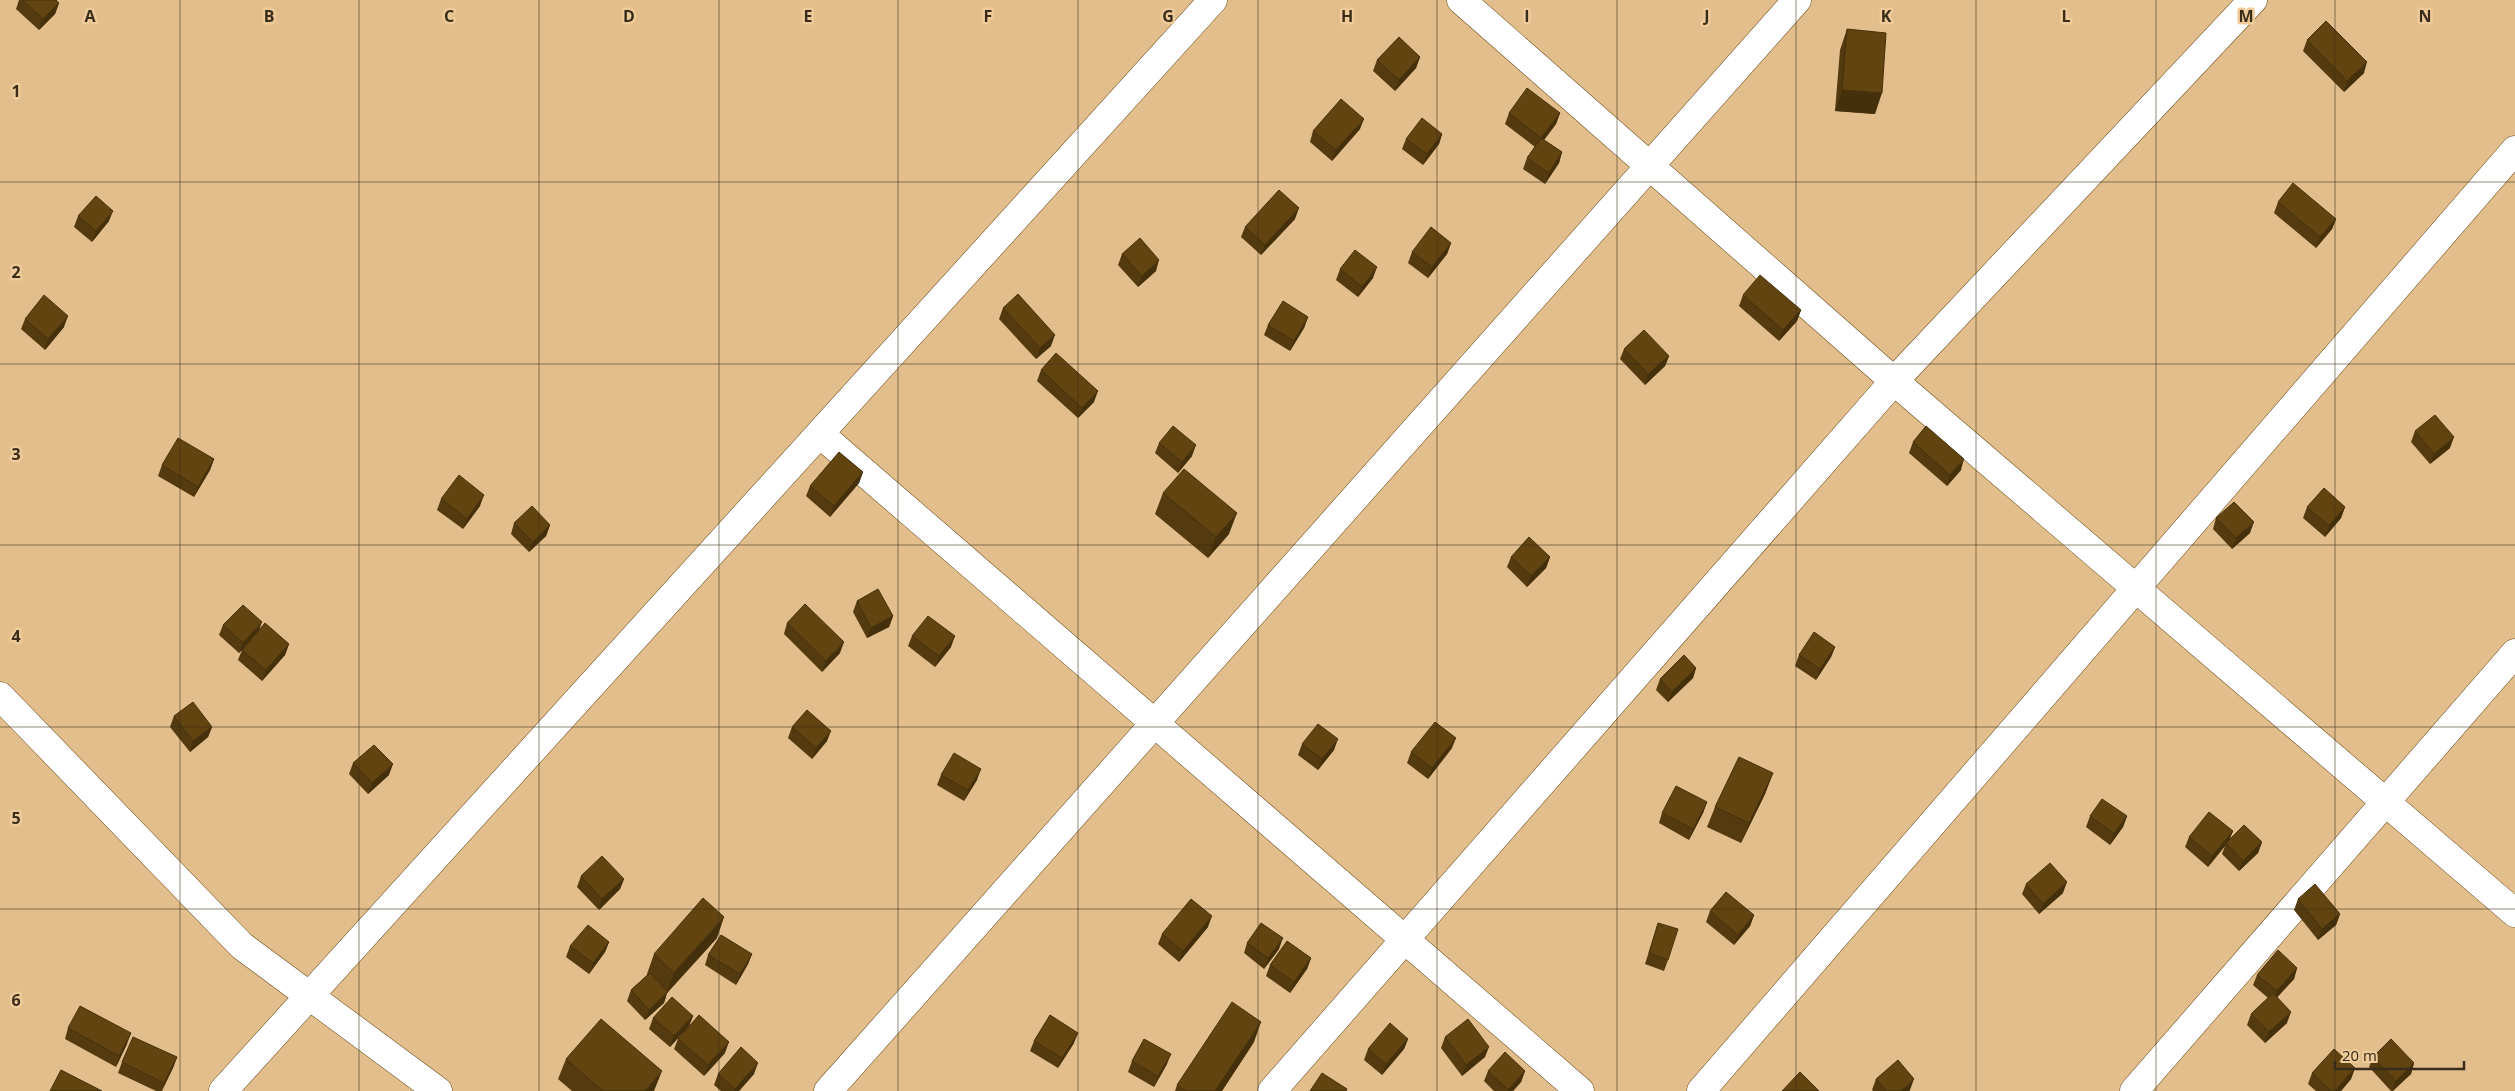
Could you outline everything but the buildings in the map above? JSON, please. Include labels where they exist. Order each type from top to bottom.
[{"type":"street","points":[[223,1091],[1213,0]]},
{"type":"street","points":[[1462,0],[1894,381],[2515,913]]},
{"type":"street","points":[[828,1091],[1796,0]]},
{"type":"street","points":[[1272,1091],[1894,381],[2253,0]]},
{"type":"street","points":[[1701,1091],[2515,150]]},
{"type":"street","points":[[820,434],[1580,1091]]},
{"type":"street","points":[[2134,1091],[2515,653]]},
{"type":"street","points":[[0,696],[242,946],[438,1091]]}]
